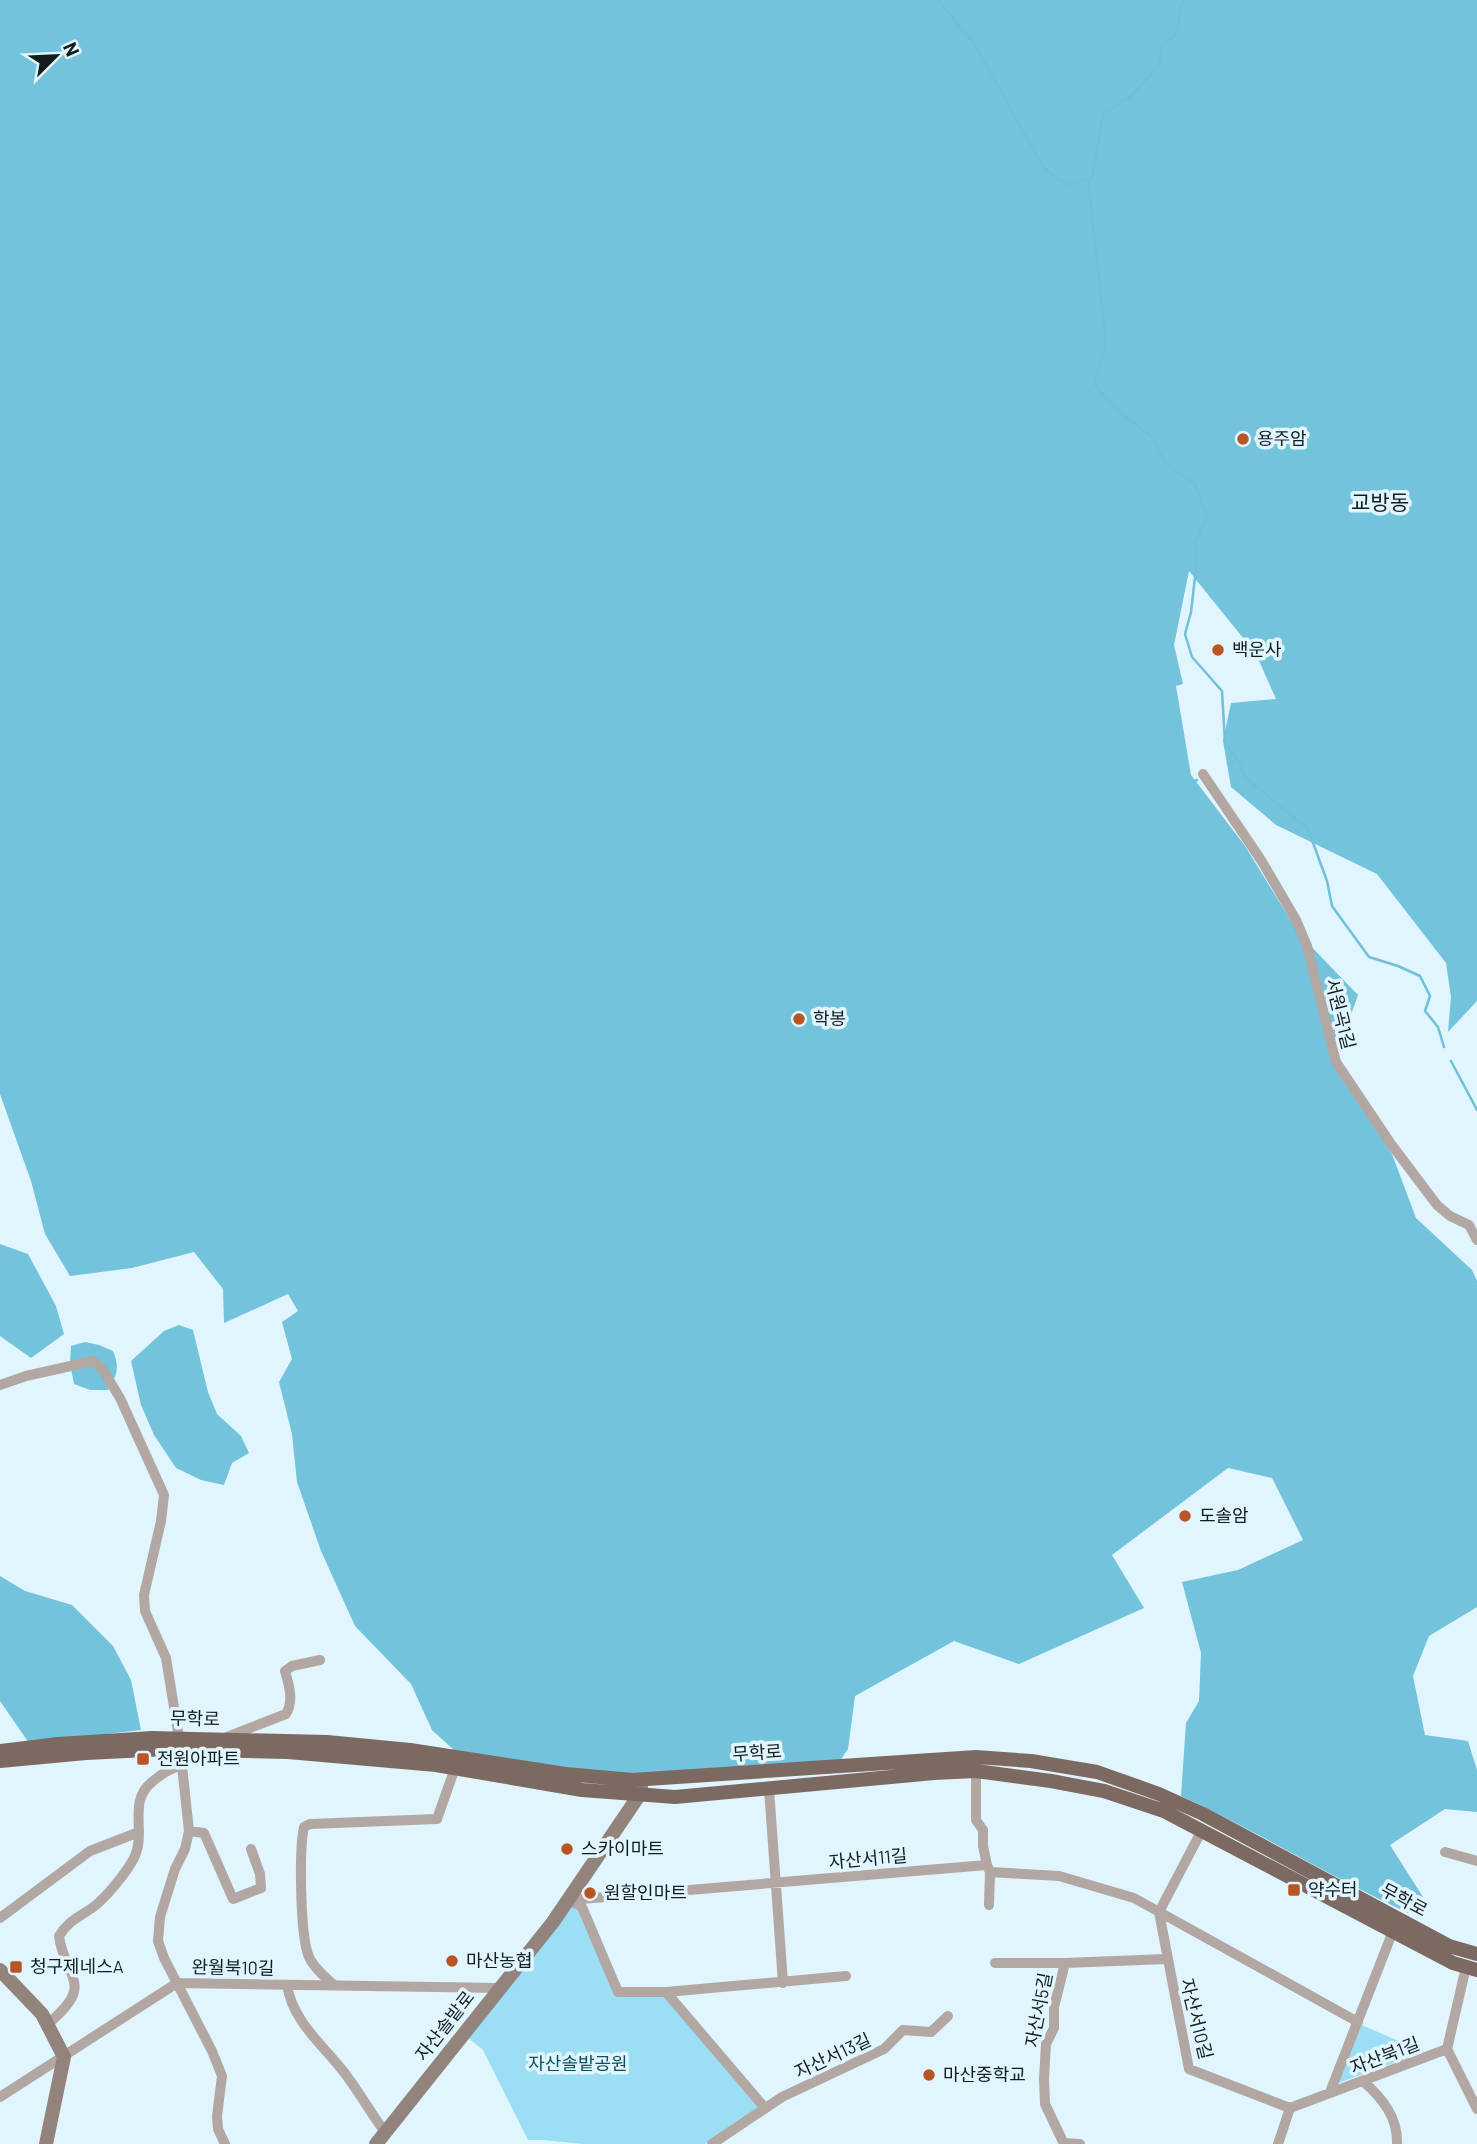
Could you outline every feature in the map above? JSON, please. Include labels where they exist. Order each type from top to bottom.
[{"type":"main road","name":"무학로","points":[[2,1759],[223,1739],[377,1746],[597,1778],[675,1797],[976,1771],[1051,1781],[1104,1791],[1164,1811],[1453,1963],[1471,1969]]},
{"type":"main road","name":"무학로","points":[[179,1744],[455,1768],[582,1790],[976,1758],[1031,1760],[1097,1772],[1159,1794],[1449,1946],[1477,1954]]},
{"type":"main road","name":"자산솔밭로","points":[[381,2138],[569,1900],[641,1787]]},
{"type":"main road","points":[[0,1970],[48,2023],[64,2057],[47,2144]]},
{"type":"street","name":"서원곡1길","points":[[1203,774],[1261,860],[1296,920],[1307,946],[1336,1062],[1391,1144],[1437,1205],[1450,1216],[1469,1225],[1477,1240]]},
{"type":"street","points":[[0,1385],[26,1376],[93,1361],[103,1370],[120,1398],[164,1495],[161,1521],[144,1595],[145,1611],[166,1658],[189,1831],[158,1928],[161,1950],[222,2076],[217,2116],[218,2129],[225,2144]]},
{"type":"street","points":[[223,1739],[286,1714],[290,1707],[285,1671],[292,1666],[320,1660]]},
{"type":"street","points":[[48,2023],[68,2004],[76,1987],[61,1950],[59,1936],[71,1920],[95,1906],[126,1872],[139,1843],[139,1797],[158,1777],[169,1769],[180,1766]]},
{"type":"street","points":[[334,1985],[312,1962],[305,1944],[302,1864],[304,1827],[310,1824],[436,1819],[455,1768]]},
{"type":"street","points":[[976,1771],[976,1819],[983,1830],[989,1905]]},
{"type":"street","points":[[769,1789],[783,1983]]},
{"type":"street","points":[[1166,1959],[1159,1912],[1202,1830]]},
{"type":"street","points":[[189,1831],[204,1833],[233,1899],[261,1888],[260,1874],[251,1849]]},
{"type":"street","points":[[0,1918],[90,1851],[139,1832]]},
{"type":"street","points":[[1445,1852],[1477,1861]]},
{"type":"street","name":"자산서11길","points":[[569,1900],[776,1882],[988,1868],[1059,1876],[1134,1898],[1358,2022]]},
{"type":"street","points":[[569,1900],[582,1907],[618,1992],[666,1992],[846,1976]]},
{"type":"street","points":[[1330,2092],[1393,1931]]},
{"type":"street","name":"자산서10길","points":[[995,1963],[1166,1959],[1189,2069],[1290,2108]]},
{"type":"street","name":"자산서5길","points":[[1064,2143],[1045,2104],[1044,2079],[1046,2044],[1054,2028],[1054,2007],[1065,1963]]},
{"type":"street","name":"자산북1길","points":[[1290,2108],[1447,2049],[1471,1969]]},
{"type":"street","name":"완월북10길","points":[[0,2097],[177,1983],[500,1988]]},
{"type":"street","points":[[288,1985],[290,1998],[313,2037],[339,2066],[381,2138]]},
{"type":"street","points":[[666,1992],[765,2108]]},
{"type":"street","name":"자산서13길","points":[[712,2144],[782,2097],[884,2049],[903,2030],[931,2032],[948,2017]]},
{"type":"street","points":[[1447,2049],[1477,2109]]},
{"type":"street","points":[[1363,2081],[1380,2096],[1392,2117],[1398,2129],[1397,2144]]},
{"type":"street","points":[[1278,2144],[1290,2108]]},
{"type":"street","points":[[1064,2143],[1080,2144]]},
{"type":"green space","name":"자산솔밭공원","points":[[572,1904],[580,1909],[616,1994],[663,1995],[760,2108],[705,2144],[583,2144],[528,2140],[483,2050],[467,2037]]},
{"type":"green space","points":[[1357,2023],[1424,2052],[1330,2086]]},
{"type":"shaded area","points":[[0,0],[1477,0],[1477,1001],[1448,1032],[1451,997],[1446,963],[1377,874],[1276,825],[1231,787],[1223,741],[1231,703],[1276,699],[1256,654],[1189,571],[1174,645],[1183,684],[1176,686],[1191,775],[1245,846],[1299,934],[1358,995],[1334,1062],[1392,1154],[1416,1218],[1472,1270],[1477,1281],[1477,1607],[1429,1636],[1413,1676],[1425,1735],[1468,1741],[1477,1770],[1477,1812],[1445,1809],[1390,1845],[1423,1897],[1408,1913],[1181,1796],[1186,1723],[1199,1701],[1201,1653],[1182,1582],[1238,1570],[1303,1540],[1272,1478],[1228,1468],[1112,1555],[1144,1608],[1019,1664],[954,1641],[855,1696],[848,1749],[839,1762],[674,1780],[465,1760],[432,1730],[411,1684],[355,1626],[321,1551],[297,1482],[292,1434],[279,1382],[292,1359],[282,1322],[298,1311],[288,1294],[224,1323],[223,1289],[194,1252],[132,1268],[70,1276],[45,1234],[31,1181],[0,1094]]},
{"type":"shaded area","points":[[0,1244],[28,1254],[56,1306],[64,1334],[31,1358],[0,1336]]},
{"type":"shaded area","points":[[179,1325],[193,1330],[208,1392],[217,1414],[241,1436],[249,1453],[232,1463],[224,1485],[201,1480],[176,1468],[154,1435],[141,1405],[131,1361],[164,1331]]},
{"type":"shaded area","points":[[85,1342],[113,1351],[116,1371],[108,1390],[90,1390],[74,1384],[70,1364],[71,1346]]},
{"type":"shaded area","points":[[0,1576],[25,1591],[72,1605],[113,1646],[131,1680],[141,1730],[29,1743],[0,1701]]},
{"type":"waterway","points":[[938,0],[975,45],[1042,165],[1055,177],[1070,185],[1088,179],[1106,345],[1094,384],[1118,411],[1151,436],[1167,465],[1195,484],[1207,518],[1195,542],[1197,560],[1191,612],[1185,634],[1192,657],[1222,691],[1225,743],[1237,759]]},
{"type":"waterway","points":[[1088,179],[1092,177],[1103,114],[1130,97],[1159,66],[1161,48],[1177,33],[1181,5],[1185,0]]},
{"type":"waterway","points":[[1228,764],[1237,759],[1246,778],[1308,829],[1327,881],[1332,906],[1369,957],[1420,976],[1430,996],[1425,1011],[1438,1027],[1444,1047]]},
{"type":"waterway","points":[[1192,782],[1197,780]]},
{"type":"waterway","points":[[1451,1061],[1477,1110]]},
{"type":"place","name":"용주암","points":[[1243,439]]},
{"type":"place","name":"백운사","points":[[1218,650]]},
{"type":"place","name":"학봉","points":[[799,1019]]},
{"type":"place","name":"도솔암","points":[[1185,1516]]},
{"type":"place","name":"전원아파트","points":[[143,1759]]},
{"type":"place","name":"스카이마트","points":[[567,1849]]},
{"type":"place","name":"약수터","points":[[1294,1890]]},
{"type":"place","name":"원할인마트","points":[[590,1893]]},
{"type":"place","name":"마산농협","points":[[452,1961]]},
{"type":"place","name":"청구제네스A","points":[[16,1967]]},
{"type":"place","name":"마산중학교","points":[[929,2075]]},
{"type":"district","name":"교방동","points":[[1380,503]]}]
